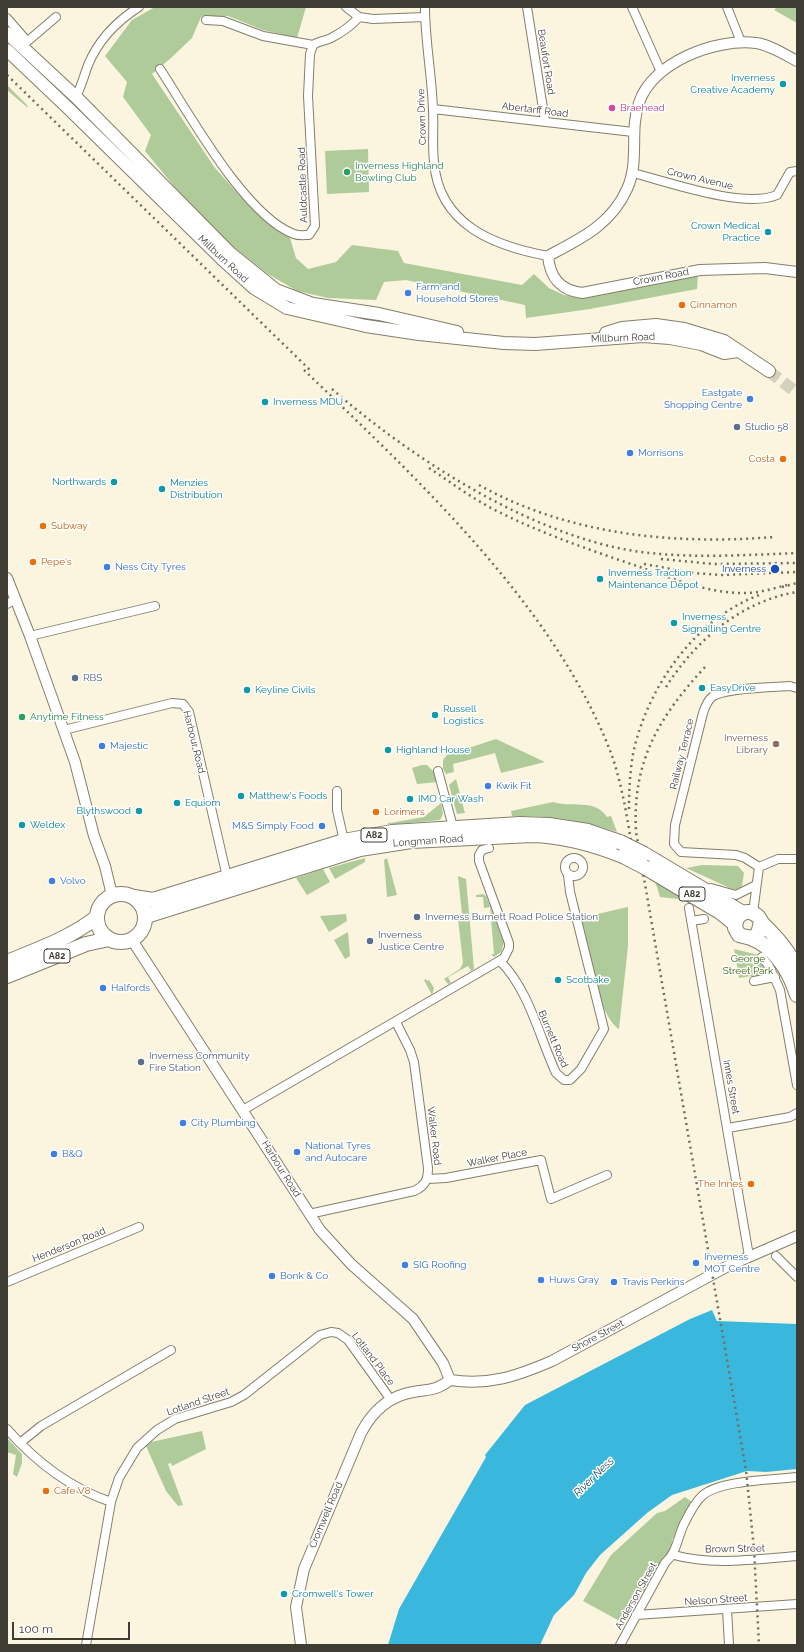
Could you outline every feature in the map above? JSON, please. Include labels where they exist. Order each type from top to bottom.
[{"type":"highway","name":"Longman Road","points":[[134,897],[153,900],[344,841],[392,832],[520,824],[562,826],[588,831],[621,849]]},
{"type":"highway","name":"Longman Road","points":[[146,916],[324,859],[360,849],[395,843],[525,835],[551,836],[621,849]]},
{"type":"highway","name":"A82","points":[[621,849],[691,881],[779,939],[791,956],[797,969]]},
{"type":"highway","name":"A82","points":[[645,861],[720,912],[748,918]]},
{"type":"highway","name":"A82","points":[[7,962],[66,938],[79,931],[97,917],[102,904],[112,895],[127,894],[134,897]]},
{"type":"highway","points":[[132,940],[142,930],[146,916],[140,902],[134,897]]},
{"type":"highway","points":[[97,917],[100,929],[109,939]]},
{"type":"highway","name":"A82","points":[[748,918],[740,935],[764,943],[774,952],[781,961],[797,995]]},
{"type":"highway","points":[[748,918],[758,934],[751,938]]},
{"type":"highway","name":"A82","points":[[7,976],[86,944],[109,939],[124,942],[132,940]]},
{"type":"main road","name":"Millburn Road","points":[[7,33],[24,44],[225,248],[260,280],[276,290],[312,304],[379,314],[504,343]]},
{"type":"main road","name":"Millburn Road","points":[[7,50],[67,106],[222,259],[254,288],[272,301],[302,313],[366,326],[419,334],[504,343],[535,344],[643,336],[670,338],[701,344],[724,353],[738,351],[769,371]]},
{"type":"main road","points":[[67,106],[76,97]]},
{"type":"street","points":[[76,97],[89,64],[103,40],[126,16],[139,7]]},
{"type":"street","points":[[346,7],[359,17],[373,19],[425,17]]},
{"type":"street","name":"Crown Drive","points":[[425,7],[433,109],[434,162],[438,184],[456,215],[468,227],[484,237],[503,245],[548,256]]},
{"type":"street","name":"Beaufort Road","points":[[527,7],[545,121]]},
{"type":"street","points":[[632,7],[661,72]]},
{"type":"street","points":[[727,7],[741,42]]},
{"type":"street","points":[[24,44],[56,17]]},
{"type":"street","points":[[206,20],[222,21],[263,36],[313,45],[330,39],[350,26],[359,17]]},
{"type":"street","name":"Millburn Road","points":[[7,18],[24,44]]},
{"type":"street","points":[[548,256],[585,237],[602,224],[619,203],[633,173],[635,152],[633,132],[639,101],[647,86],[661,72],[679,60],[701,50],[741,42],[758,43],[768,46],[797,61]]},
{"type":"street","name":"Auldcastle Road","points":[[160,69],[216,156],[254,205],[281,227],[296,235],[309,235],[315,226],[308,96],[310,54],[313,45]]},
{"type":"street","name":"Abertarff Road","points":[[433,109],[633,132]]},
{"type":"street","name":"Crown Avenue","points":[[633,173],[719,195],[740,198],[767,198],[777,195],[790,172],[797,171]]},
{"type":"street","name":"Crown Road","points":[[548,256],[548,264],[556,283],[571,291],[582,293],[700,270],[765,268],[797,272]]},
{"type":"street","points":[[7,578],[12,601],[30,636],[83,785],[94,836],[105,866],[112,895]]},
{"type":"street","points":[[30,636],[155,606]]},
{"type":"street","name":"Railway Terrace","points":[[759,867],[745,858],[736,855],[681,852],[674,844],[674,833],[705,705],[713,696],[726,692],[790,686],[797,688]]},
{"type":"street","name":"Harbour Road","points":[[64,730],[172,703],[183,704],[189,712],[227,877]]},
{"type":"street","points":[[438,771],[453,827]]},
{"type":"street","points":[[337,791],[337,810],[344,841]]},
{"type":"street","points":[[243,1110],[500,961],[507,953],[509,943],[479,861],[479,855],[482,850],[489,848]]},
{"type":"street","points":[[748,918],[759,867],[778,859],[797,859]]},
{"type":"street","name":"Burnett Road","points":[[500,961],[507,968],[530,1009],[556,1073],[564,1080],[570,1080],[581,1069],[604,1029],[570,878]]},
{"type":"street","points":[[691,881],[736,895],[756,886]]},
{"type":"street","name":"Innes Street","points":[[689,908],[749,1256]]},
{"type":"street","points":[[692,921],[704,919]]},
{"type":"street","name":"Harbour Road","points":[[132,940],[309,1214],[332,1245],[351,1264],[413,1318],[443,1363],[450,1380]]},
{"type":"street","points":[[762,957],[775,977],[780,990],[797,1085]]},
{"type":"street","points":[[754,981],[775,977]]},
{"type":"street","name":"Walker Road","points":[[309,1214],[414,1191],[420,1188],[428,1179],[428,1168],[414,1062],[410,1050],[396,1022]]},
{"type":"street","points":[[728,1128],[790,1117],[797,1113]]},
{"type":"street","name":"Walker Place","points":[[428,1179],[446,1178],[541,1160],[551,1199],[607,1175]]},
{"type":"street","name":"Henderson Road","points":[[7,1282],[139,1227]]},
{"type":"street","name":"Shore Street","points":[[450,1380],[487,1382],[522,1374],[552,1361],[749,1256],[797,1236]]},
{"type":"street","points":[[776,1256],[797,1278]]},
{"type":"street","name":"Lotland Street","points":[[86,1645],[111,1502],[119,1478],[137,1448],[157,1430],[181,1416],[238,1399],[249,1392],[313,1340],[326,1333],[338,1333]]},
{"type":"street","name":"Lotland Place","points":[[338,1333],[348,1340],[391,1400]]},
{"type":"street","points":[[20,1443],[41,1426],[171,1350]]},
{"type":"street","points":[[391,1400],[411,1392],[440,1388],[450,1380]]},
{"type":"street","name":"Cromwell Road","points":[[301,1645],[296,1606],[304,1569],[361,1433],[372,1416],[391,1400]]},
{"type":"street","points":[[7,1429],[20,1443],[57,1475],[78,1488],[111,1502]]},
{"type":"street","name":"Anderson Street","points":[[620,1645],[665,1563],[674,1555],[685,1522],[701,1497],[711,1489],[753,1481],[797,1477]]},
{"type":"street","name":"Brown Street","points":[[674,1555],[687,1559],[704,1560],[797,1556]]},
{"type":"street","name":"Nelson Street","points":[[636,1615],[797,1604]]},
{"type":"street","points":[[727,1609],[729,1645]]},
{"type":"green space","points":[[155,7],[306,7],[297,38],[263,30],[228,16],[201,17],[192,38],[152,74],[215,168],[250,207],[290,238],[296,258],[308,269],[336,262],[352,245],[398,251],[404,263],[522,285],[534,274],[549,288],[564,295],[589,296],[698,274],[697,289],[590,309],[526,318],[525,305],[406,280],[384,282],[376,300],[328,298],[297,291],[268,274],[227,242],[192,208],[145,151],[151,135],[123,97],[127,82],[105,56],[132,20]]},
{"type":"green space","points":[[777,7],[797,7],[797,23],[774,10]]},
{"type":"green space","points":[[7,85],[27,105],[28,108],[7,90]]},
{"type":"green space","name":"Inverness Highland Bowling Club","points":[[368,149],[369,192],[327,194],[325,151]]},
{"type":"green space","points":[[496,739],[545,762],[501,773],[495,753],[453,764],[454,772],[446,774],[443,769],[443,760],[447,755]]},
{"type":"green space","points":[[427,765],[434,772],[437,782],[417,784],[412,768]]},
{"type":"green space","points":[[456,779],[465,813],[457,814],[449,785]]},
{"type":"green space","points":[[553,802],[596,807],[607,817],[611,816],[617,832],[578,821],[552,817],[512,816],[511,811]]},
{"type":"green space","points":[[441,803],[443,814],[440,820],[389,825],[388,822],[390,823],[424,817]]},
{"type":"green space","points":[[365,858],[365,862],[335,879],[329,868]]},
{"type":"green space","points":[[387,858],[397,895],[387,897],[384,860]]},
{"type":"green space","points":[[702,865],[738,866],[744,873],[742,886],[737,890],[732,889],[686,868]]},
{"type":"green space","points":[[323,869],[330,882],[307,895],[296,878]]},
{"type":"green space","points":[[458,876],[466,879],[474,969],[471,971],[468,966],[448,977],[451,983],[448,984],[444,979],[460,969],[463,963],[458,919],[460,919],[460,915],[462,914]]},
{"type":"green space","points":[[655,881],[683,895],[678,899],[660,897]]},
{"type":"green space","points":[[483,894],[486,896],[504,943],[501,952],[494,957],[491,954],[494,954],[490,907],[484,908],[483,897],[476,897],[476,895]]},
{"type":"green space","points":[[628,907],[628,946],[619,1029],[611,1021],[599,994],[580,918]]},
{"type":"green space","points":[[346,914],[347,921],[329,932],[320,916]]},
{"type":"green space","points":[[348,932],[350,956],[345,959],[334,940]]},
{"type":"green space","name":"George Street Park","points":[[734,949],[759,955],[770,975],[753,979],[751,976],[739,978]]},
{"type":"green space","points":[[426,979],[427,981],[429,980],[434,988],[432,995],[424,980]]},
{"type":"green space","points":[[202,1431],[206,1449],[172,1466],[171,1463],[168,1464],[183,1505],[178,1506],[166,1491],[146,1446],[151,1442]]},
{"type":"green space","points":[[7,1438],[22,1454],[22,1463],[17,1477],[13,1474],[16,1455],[7,1452]]},
{"type":"green space","points":[[685,1497],[692,1502],[672,1540],[670,1551],[663,1559],[625,1624],[583,1601],[611,1555],[657,1513],[665,1511]]},
{"type":"water","name":"River Ness","points":[[712,1310],[717,1321],[797,1324],[797,1469],[766,1472],[747,1471],[672,1495],[647,1513],[600,1555],[586,1573],[574,1595],[554,1615],[540,1645],[388,1645],[399,1609],[486,1457],[485,1455],[525,1405],[690,1319]]},
{"type":"tunnel","points":[[769,371],[797,393]]},
{"type":"railway","points":[[7,75],[312,372]]},
{"type":"railway","points":[[304,370],[391,455],[478,546],[518,595],[555,646],[586,698],[611,753],[620,785],[631,841]]},
{"type":"railway","points":[[332,389],[363,415],[398,441],[473,490],[554,528],[594,542],[634,551],[695,556],[797,553]]},
{"type":"railway","points":[[429,468],[481,502],[516,520],[567,541],[677,580],[704,588],[732,593],[756,592],[787,585]]},
{"type":"railway","points":[[479,485],[513,502],[549,515],[585,526],[622,533],[698,539],[774,537]]},
{"type":"railway","points":[[661,559],[714,564],[797,563]]},
{"type":"railway","points":[[644,564],[694,573],[721,575],[797,572]]},
{"type":"railway","points":[[782,587],[797,583]]},
{"type":"railway","points":[[666,687],[691,654],[705,639],[721,626],[757,604],[776,597],[797,592]]},
{"type":"railway","points":[[629,809],[633,754],[640,729],[650,704],[663,680],[678,658],[696,637],[716,619],[738,605],[762,594]]},
{"type":"railway","points":[[705,667],[674,704],[662,722],[652,742],[644,762],[639,783],[636,807],[636,832],[746,1470],[754,1549],[759,1645]]},
{"type":"place","name":"Inverness Creative Academy","points":[[783,84]]},
{"type":"place","name":"Braehead","points":[[612,108]]},
{"type":"place","name":"Inverness Highland Bowling Club","points":[[347,172]]},
{"type":"place","name":"Crown Medical Practice","points":[[768,232]]},
{"type":"place","name":"Farm and Household Stores","points":[[408,293]]},
{"type":"place","name":"Cinnamon","points":[[682,305]]},
{"type":"place","name":"Eastgate Shopping Centre","points":[[750,399]]},
{"type":"place","name":"Inverness MDU","points":[[265,402]]},
{"type":"place","name":"Studio 58","points":[[737,427]]},
{"type":"place","name":"Morrisons","points":[[630,453]]},
{"type":"place","name":"Costa","points":[[783,459]]},
{"type":"place","name":"Northwards","points":[[114,482]]},
{"type":"place","name":"Menzies Distribution","points":[[162,489]]},
{"type":"place","name":"Subway","points":[[43,526]]},
{"type":"place","name":"Pepe's","points":[[33,562]]},
{"type":"place","name":"Ness City Tyres","points":[[107,567]]},
{"type":"place","name":"Inverness","points":[[775,569]]},
{"type":"place","name":"Inverness Traction Maintenance Depot","points":[[600,579]]},
{"type":"place","name":"Inverness Signalling Centre","points":[[674,623]]},
{"type":"place","name":"RBS","points":[[75,678]]},
{"type":"place","name":"EasyDrive","points":[[702,688]]},
{"type":"place","name":"Keyline Civils","points":[[247,690]]},
{"type":"place","name":"Russell Logistics","points":[[435,715]]},
{"type":"place","name":"Anytime Fitness","points":[[22,717]]},
{"type":"place","name":"Inverness Library","points":[[776,744]]},
{"type":"place","name":"Majestic","points":[[102,746]]},
{"type":"place","name":"Highland House","points":[[388,750]]},
{"type":"place","name":"Kwik Fit","points":[[488,786]]},
{"type":"place","name":"Matthew's Foods","points":[[241,796]]},
{"type":"place","name":"IMO Car Wash","points":[[410,799]]},
{"type":"place","name":"Equiom","points":[[177,803]]},
{"type":"place","name":"Blythswood","points":[[139,811]]},
{"type":"place","name":"Lorimers","points":[[376,812]]},
{"type":"place","name":"Weldex","points":[[22,825]]},
{"type":"place","name":"M&S Simply Food","points":[[322,826]]},
{"type":"place","name":"Volvo","points":[[52,881]]},
{"type":"place","name":"Inverness Burnett Road Police Station","points":[[417,917]]},
{"type":"place","name":"Inverness Justice Centre","points":[[370,941]]},
{"type":"place","name":"Scotbake","points":[[558,980]]},
{"type":"place","name":"Halfords","points":[[103,988]]},
{"type":"place","name":"Inverness Community Fire Station","points":[[141,1062]]},
{"type":"place","name":"City Plumbing","points":[[183,1123]]},
{"type":"place","name":"National Tyres and Autocare","points":[[297,1152]]},
{"type":"place","name":"B&Q","points":[[54,1154]]},
{"type":"place","name":"The Innes","points":[[751,1184]]},
{"type":"place","name":"Inverness MOT Centre","points":[[696,1263]]},
{"type":"place","name":"SIG Roofing","points":[[405,1265]]},
{"type":"place","name":"Bonk & Co","points":[[272,1276]]},
{"type":"place","name":"Huws Gray","points":[[541,1280]]},
{"type":"place","name":"Travis Perkins","points":[[614,1282]]},
{"type":"place","name":"Cafe V8","points":[[46,1491]]},
{"type":"place","name":"Cromwell's Tower","points":[[284,1594]]}]
